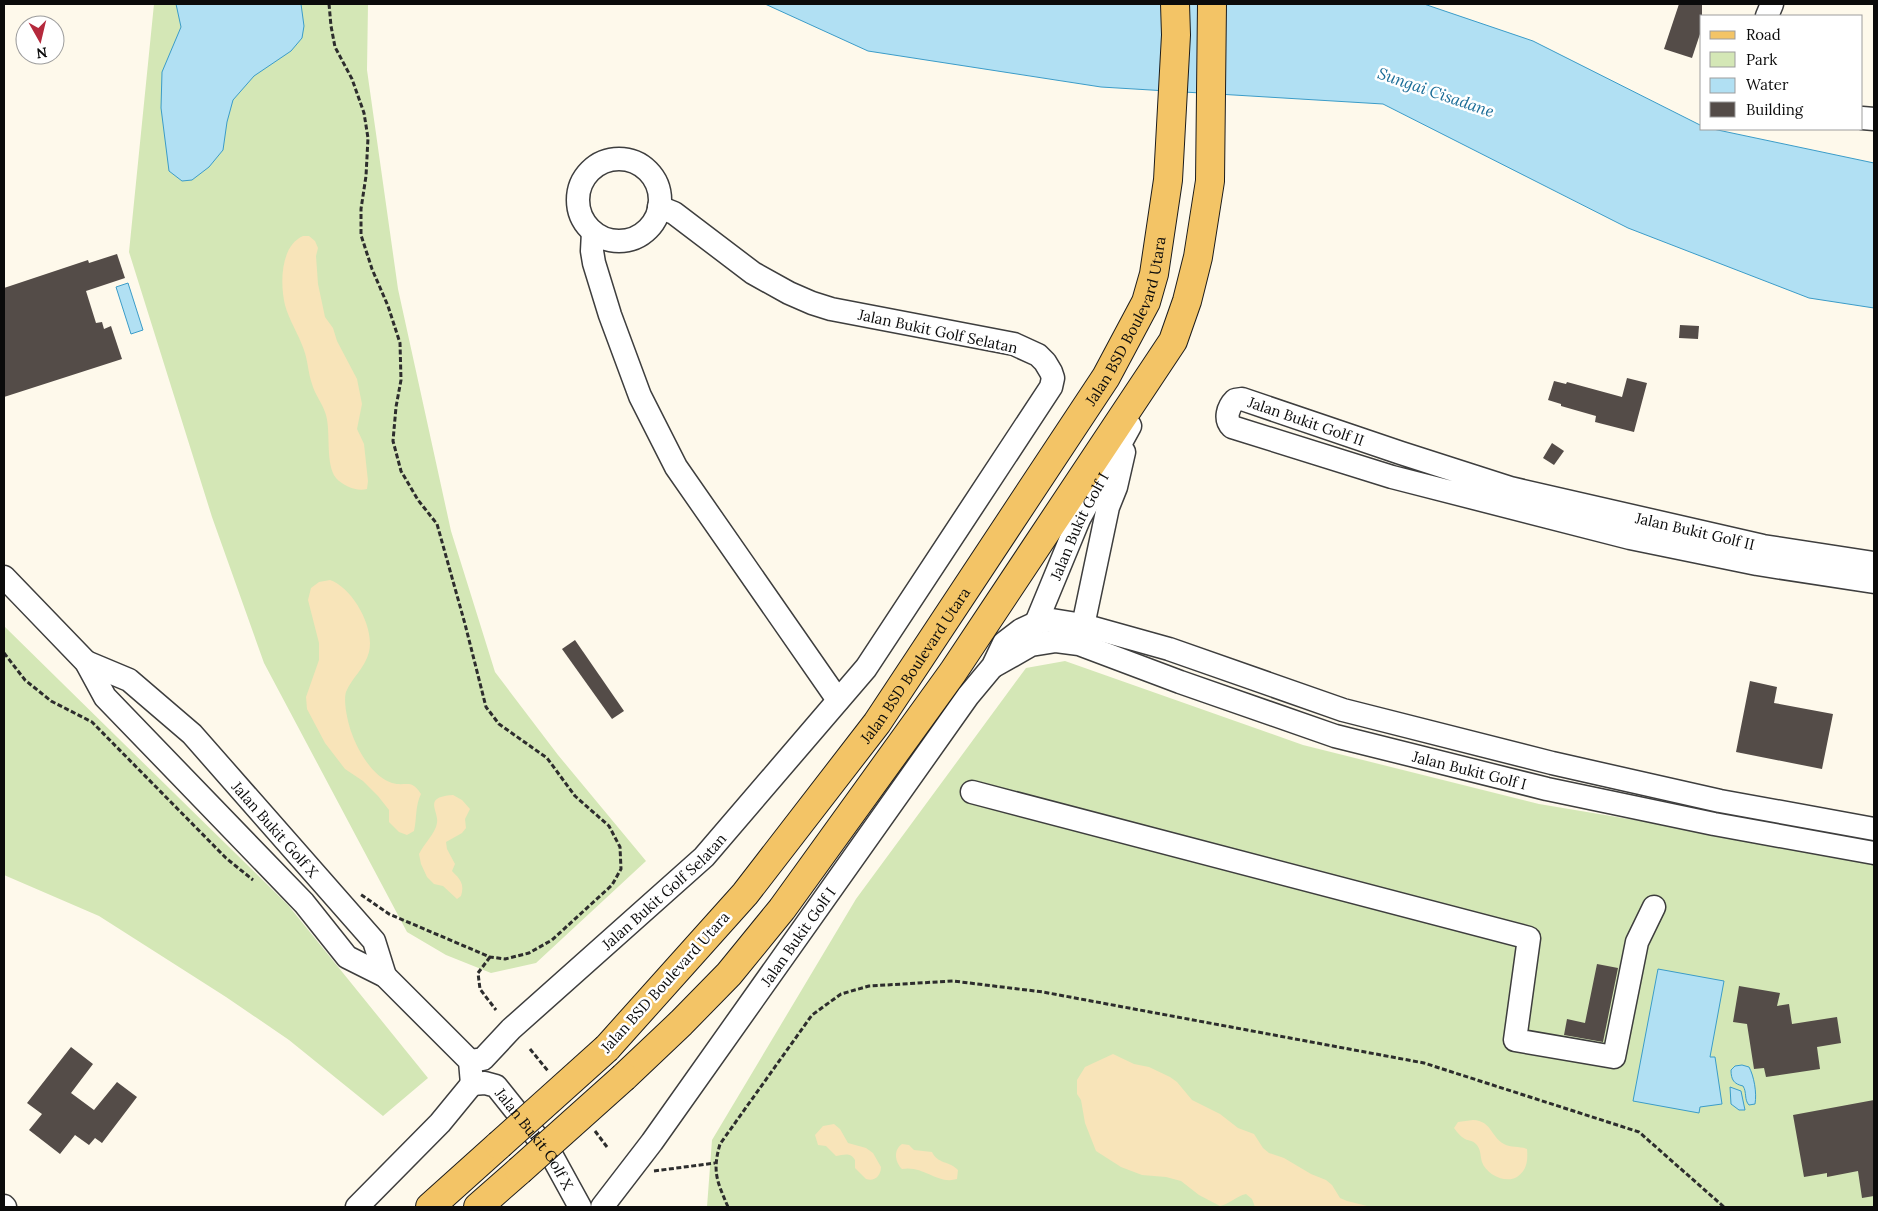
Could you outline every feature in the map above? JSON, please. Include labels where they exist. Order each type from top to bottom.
[{"type":"main road","name":"Jalan BSD Boulevard Utara","points":[[430,1207],[607,1048],[745,894],[877,723],[1106,377],[1146,302],[1154,274],[1168,180],[1176,35],[1175,4]]},
{"type":"main road","points":[[478,1207],[624,1077],[681,1023],[729,974],[782,909],[953,672],[1173,341],[1187,301],[1198,257],[1210,182],[1212,4]]},
{"type":"street","points":[[627,159],[644,167],[650,173],[659,189],[659,207],[650,226],[633,238],[623,240],[612,240],[593,232],[582,218],[578,209],[578,191],[586,175],[600,163],[609,160],[627,159]]},
{"type":"street","name":"Jalan Bukit Golf Selatan","points":[[477,1060],[704,857],[866,668],[1047,394],[1053,378],[1052,372],[1038,355],[1014,344],[868,316],[812,303],[753,273],[674,214],[659,207]]},
{"type":"street","points":[[593,232],[592,252],[594,263],[625,357],[640,396],[676,467],[838,700]]},
{"type":"street","name":"Jalan Bukit Golf I","points":[[1036,623],[1079,519],[1127,432],[1173,341]]},
{"type":"street","name":"Jalan Bukit Golf II","points":[[1874,563],[1763,546],[1510,488],[1242,399],[1235,400],[1228,410],[1228,420],[1232,427],[1392,477],[1630,538],[1757,564],[1874,582]]},
{"type":"street","name":"Jalan Bukit Golf I","points":[[1081,634],[1108,507],[1116,487],[1124,456],[1127,432]]},
{"type":"street","name":"Jalan Bukit Golf X","points":[[4,577],[86,662],[106,697],[304,903],[347,957],[385,976],[477,1060]]},
{"type":"street","name":"Jalan Bukit Golf I","points":[[602,1207],[652,1142],[968,696],[993,666],[1004,643],[1021,630],[1036,623],[1052,620],[1180,682],[1335,736],[1546,789],[1714,824],[1874,853]]},
{"type":"street","name":"Jalan Bukit Golf I","points":[[993,666],[1031,645],[1081,634],[1169,650],[1353,712],[1552,764],[1720,801],[1874,829]]},
{"type":"street","name":"Jalan Bukit Golf X","points":[[86,662],[129,680],[192,734],[374,940],[385,976]]},
{"type":"street","points":[[166,760],[192,734]]},
{"type":"street","points":[[972,792],[1529,938],[1515,1040],[1614,1058],[1637,942],[1654,907]]},
{"type":"street","points":[[304,903],[327,886]]},
{"type":"street","points":[[357,1207],[479,1084],[477,1060]]},
{"type":"street","name":"Jalan Bukit Golf X","points":[[479,1084],[496,1086],[529,1126],[552,1156],[580,1207]]},
{"type":"path","points":[[329,4],[335,47],[352,79],[364,113],[368,138],[366,176],[361,209],[361,235],[372,269],[388,306],[400,344],[401,380],[393,442],[401,471],[418,500],[437,524],[486,707],[499,724],[546,758],[575,796],[609,826],[620,847],[622,869],[612,885],[552,940],[529,953],[505,959],[490,957],[389,914],[358,893]]},
{"type":"path","points":[[4,653],[25,680],[51,701],[92,722],[226,858],[254,881]]},
{"type":"path","points":[[490,957],[478,973],[480,990],[496,1010]]},
{"type":"path","points":[[728,1207],[718,1184],[715,1163],[720,1144],[812,1015],[841,994],[869,986],[953,981],[1043,992],[1424,1063],[1639,1132],[1724,1207]]},
{"type":"path","points":[[645,1172],[715,1163]]},
{"type":"green space","points":[[154,4],[368,4],[367,70],[398,289],[451,531],[495,672],[558,755],[646,861],[536,963],[491,973],[446,955],[407,932],[264,663],[212,517],[129,252]]},
{"type":"green space","points":[[4,626],[288,905],[428,1078],[383,1116],[289,1040],[226,997],[99,916],[4,875]]},
{"type":"green space","points":[[1065,661],[1303,745],[1539,804],[1874,860],[1874,1207],[707,1207],[712,1140],[856,899],[1026,668]]},
{"type":"sand","points":[[303,236],[309,236],[315,241],[318,248],[316,256],[318,284],[325,317],[333,328],[337,341],[357,379],[362,404],[357,429],[364,444],[368,481],[367,489],[363,490],[346,486],[339,481],[330,465],[326,415],[313,388],[304,350],[285,305],[282,277],[286,257],[295,241]]},
{"type":"sand","points":[[330,580],[339,584],[354,600],[369,632],[370,642],[367,658],[348,687],[345,696],[350,730],[367,763],[379,775],[392,783],[414,786],[421,794],[414,831],[407,835],[399,832],[389,822],[389,810],[378,796],[363,781],[345,769],[325,743],[307,709],[306,697],[319,660],[319,643],[308,600],[311,588],[319,582]]},
{"type":"sand","points":[[453,795],[462,800],[470,809],[465,819],[466,828],[462,833],[446,842],[447,849],[455,864],[452,871],[462,885],[461,896],[457,899],[443,886],[434,884],[427,877],[419,854],[436,827],[435,802],[443,796]]},
{"type":"sand","points":[[1113,1054],[1170,1077],[1177,1082],[1192,1100],[1220,1114],[1238,1128],[1254,1134],[1263,1148],[1269,1153],[1284,1158],[1311,1174],[1326,1180],[1332,1185],[1340,1198],[1371,1207],[1255,1207],[1252,1199],[1246,1194],[1220,1206],[1199,1195],[1181,1181],[1166,1177],[1142,1175],[1121,1167],[1096,1151],[1085,1123],[1081,1100],[1077,1094],[1077,1080],[1085,1067]]},
{"type":"sand","points":[[1473,1120],[1484,1123],[1499,1141],[1504,1144],[1527,1149],[1526,1165],[1517,1177],[1507,1179],[1496,1177],[1492,1174],[1482,1162],[1478,1146],[1462,1137],[1454,1128],[1458,1122]]},
{"type":"sand","points":[[834,1124],[840,1129],[848,1143],[866,1148],[873,1153],[881,1167],[880,1173],[872,1180],[866,1179],[855,1168],[855,1160],[851,1156],[836,1156],[826,1146],[818,1145],[815,1135],[823,1126]]},
{"type":"sand","points":[[902,1144],[909,1145],[914,1150],[932,1152],[937,1159],[958,1170],[957,1179],[943,1179],[917,1170],[902,1169],[898,1163],[896,1153]]},
{"type":"water","points":[[176,4],[301,4],[304,26],[302,38],[291,51],[254,76],[233,100],[227,122],[223,150],[209,167],[192,180],[182,181],[169,171],[161,108],[162,72],[181,27]]},
{"type":"water","name":"Sungai Cisadane","points":[[765,4],[1424,4],[1533,41],[1700,125],[1700,130],[1718,130],[1874,163],[1874,308],[1809,298],[1628,228],[1383,104],[1101,87],[868,51]]},
{"type":"water","points":[[128,283],[143,330],[131,334],[116,287]]},
{"type":"water","points":[[1658,969],[1724,981],[1710,1057],[1715,1057],[1722,1104],[1700,1107],[1699,1113],[1633,1101]]},
{"type":"water","points":[[1735,1066],[1749,1067],[1752,1075],[1755,1104],[1749,1105],[1743,1086],[1735,1083],[1732,1079],[1731,1070]]},
{"type":"water","points":[[1730,1087],[1741,1091],[1745,1110],[1739,1110],[1731,1104]]},
{"type":"building","points":[[1679,4],[1702,4],[1700,34],[1692,58],[1664,49]]},
{"type":"building","points":[[117,254],[125,278],[86,291],[96,323],[102,322],[104,329],[111,326],[122,359],[4,397],[4,288],[88,260],[89,263]]},
{"type":"building","points":[[1680,325],[1699,326],[1698,339],[1679,338]]},
{"type":"building","points":[[1627,378],[1647,383],[1634,432],[1595,422],[1596,416],[1561,406],[1561,404],[1548,400],[1554,381],[1566,384],[1567,382],[1622,397]]},
{"type":"building","points":[[1552,443],[1564,451],[1554,465],[1543,458]]},
{"type":"building","points":[[575,640],[624,711],[612,719],[562,649]]},
{"type":"building","points":[[1750,681],[1777,687],[1774,703],[1833,714],[1822,769],[1736,752]]},
{"type":"building","points":[[1597,964],[1618,968],[1603,1042],[1564,1035],[1567,1019],[1585,1023]]},
{"type":"building","points":[[1739,986],[1780,993],[1777,1006],[1789,1004],[1792,1024],[1837,1017],[1841,1043],[1817,1047],[1820,1069],[1766,1077],[1764,1068],[1754,1069],[1747,1024],[1733,1022]]},
{"type":"building","points":[[71,1047],[93,1064],[71,1093],[94,1110],[117,1082],[137,1097],[102,1143],[95,1138],[89,1145],[75,1135],[60,1154],[29,1130],[42,1114],[27,1103]]},
{"type":"building","points":[[1874,1100],[1874,1196],[1862,1198],[1858,1171],[1827,1177],[1827,1173],[1804,1177],[1793,1115]]}]
